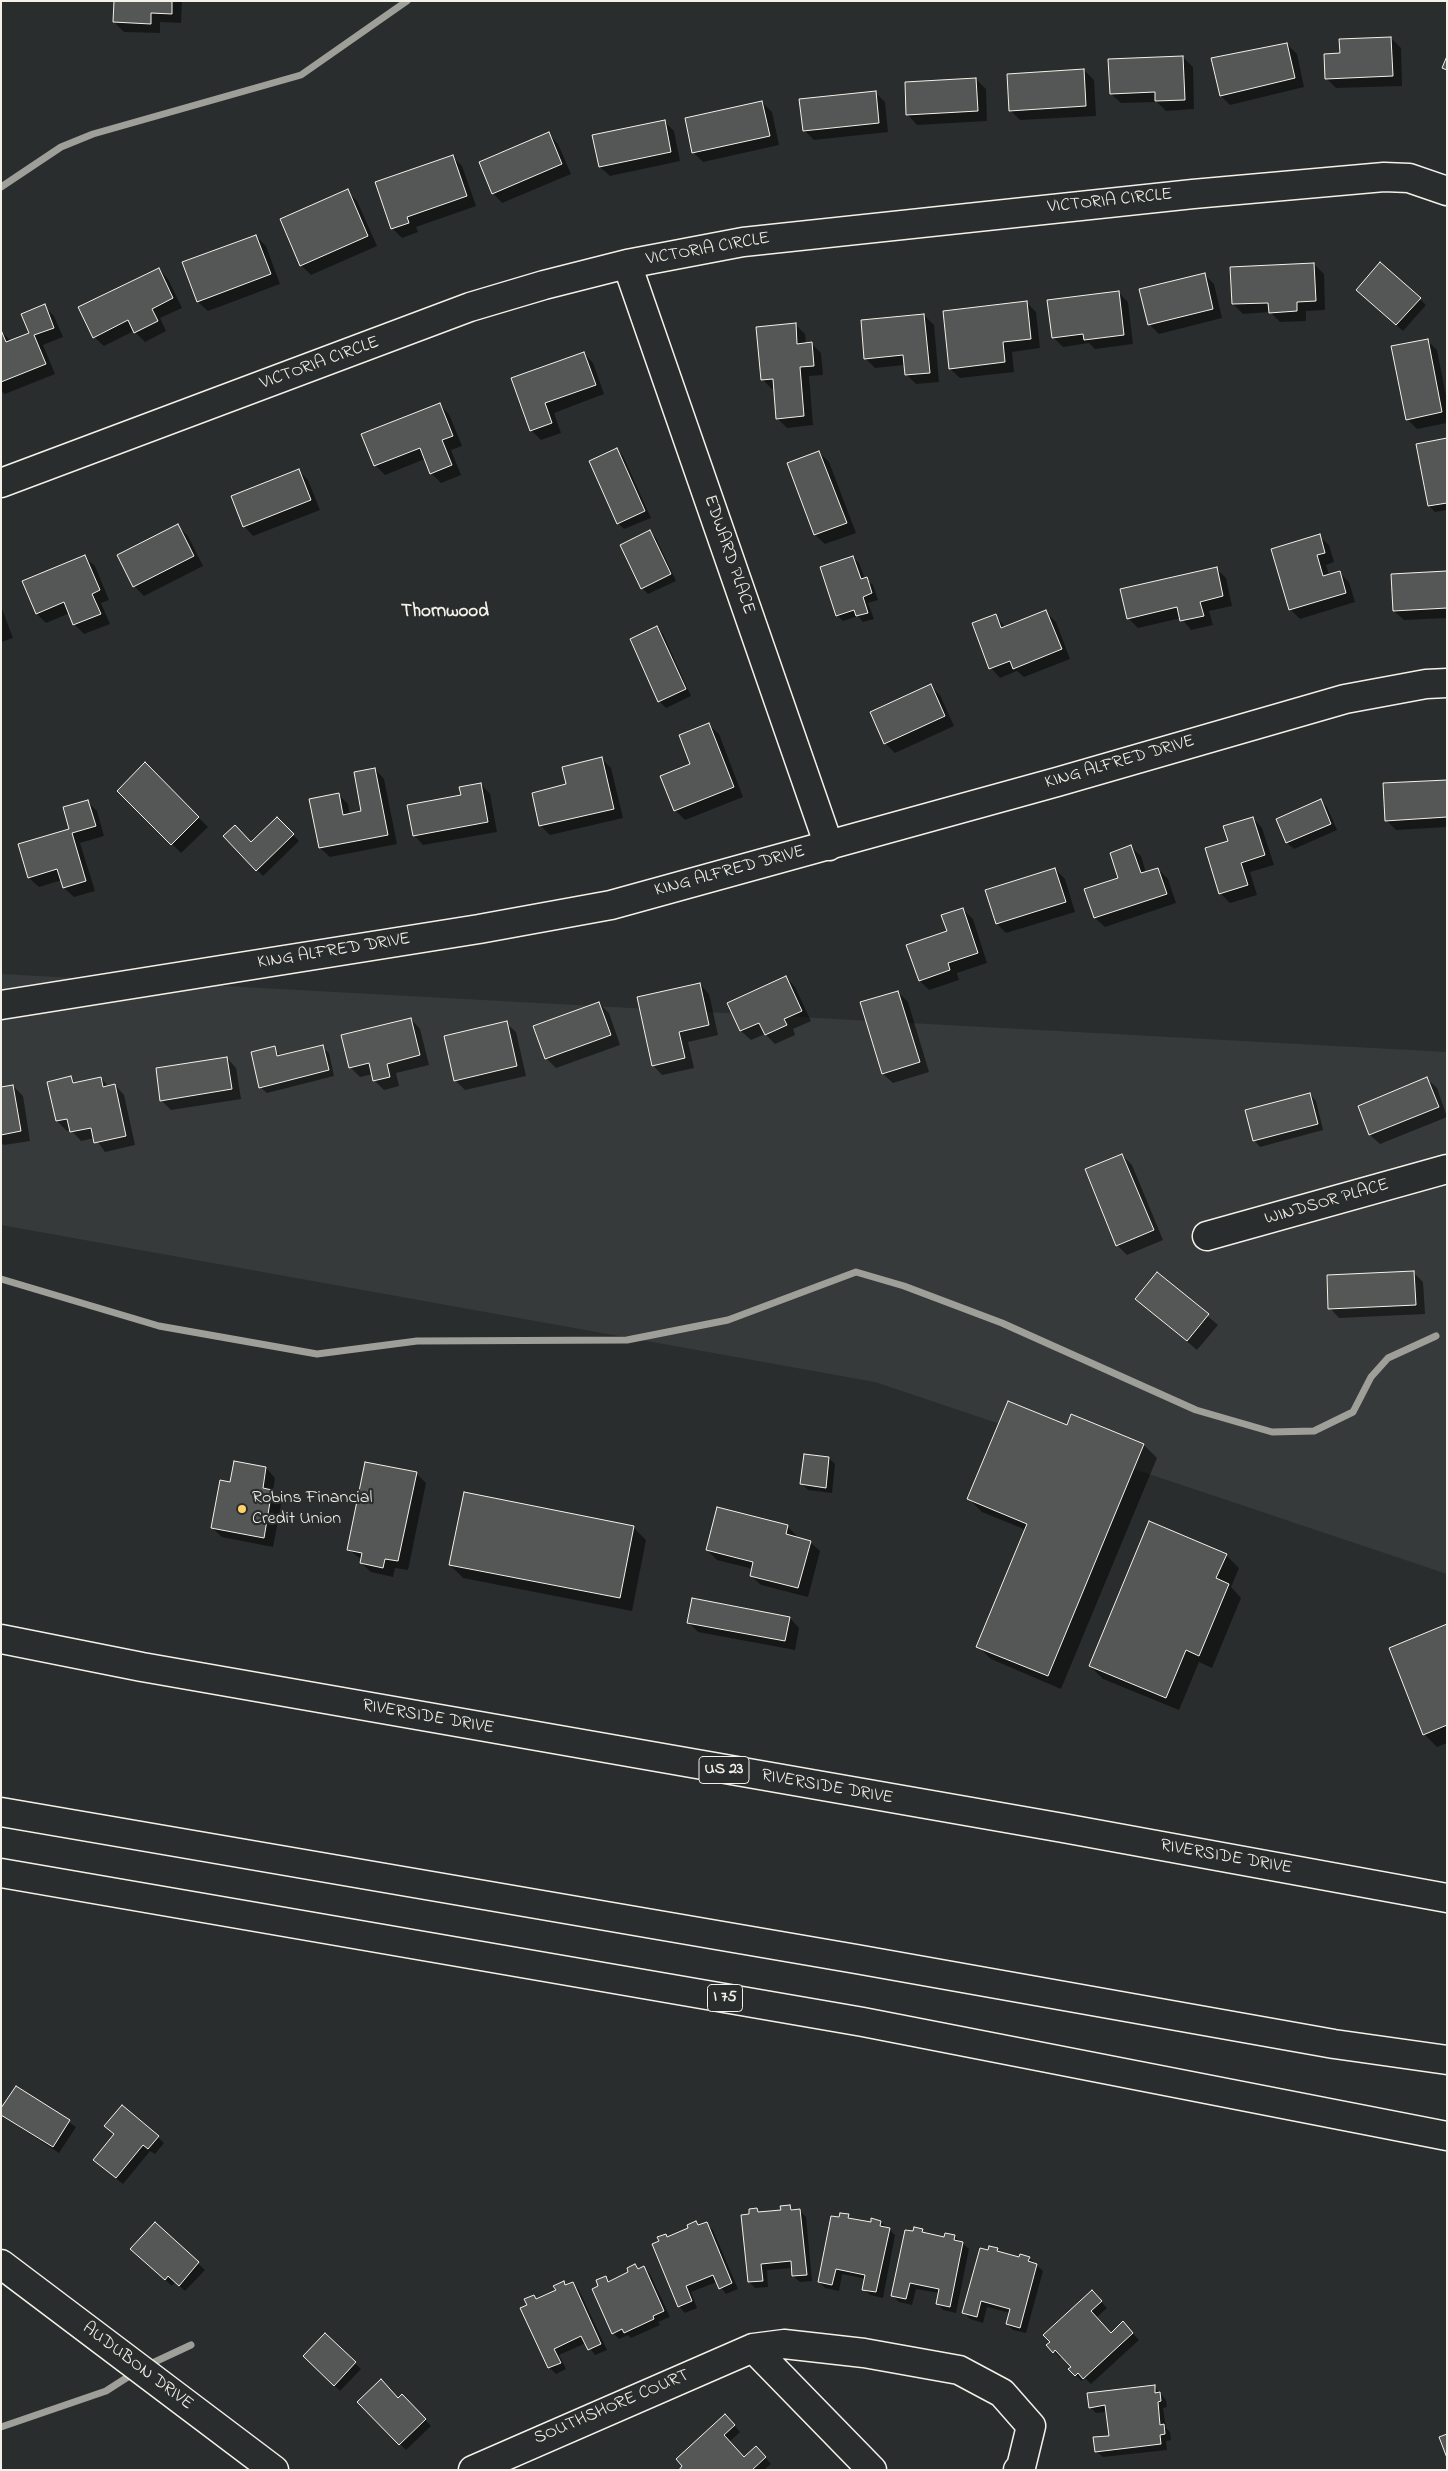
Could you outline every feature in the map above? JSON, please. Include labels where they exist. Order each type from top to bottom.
[{"type":"main road","name":"VICTORIA CIRCLE","points":[[1,483],[470,307],[544,285],[627,264],[742,242],[1202,193],[1384,177],[1409,178],[1447,191]]},
{"type":"main road","name":"EDWARD PLACE","points":[[627,264],[829,846]]},
{"type":"main road","name":"KING ALFRED DRIVE","points":[[1,1005],[469,930],[611,905],[829,846],[1345,699],[1426,684],[1447,683]]},
{"type":"main road","name":"WINDSOR PLACE","points":[[1207,1236],[1447,1169]]},
{"type":"main road","name":"RIVERSIDE DRIVE","points":[[1,1639],[142,1667],[1063,1828],[1447,1898]]},
{"type":"main road","points":[[1,1812],[856,1958],[1334,2044],[1447,2060]]},
{"type":"main road","name":"I 75","points":[[1,1872],[863,2022],[1447,2136]]},
{"type":"main road","name":"AUDUBON DRIVE","points":[[1,2264],[274,2470]]},
{"type":"main road","name":"SOUTHSHORE COURT","points":[[473,2470],[753,2348],[784,2344],[864,2353],[959,2370],[1002,2393],[1031,2426],[1021,2467],[1018,2470]]},
{"type":"main road","points":[[753,2348],[872,2470]]},
{"type":"shaded area","points":[[1,974],[1447,1052],[1447,1574],[875,1382],[1,1225]]},
{"type":"building","points":[[114,1],[172,1],[172,14],[151,13],[151,24],[113,22]]},
{"type":"building","points":[[1391,37],[1393,76],[1325,79],[1324,54],[1340,53],[1339,39]]},
{"type":"building","points":[[1287,43],[1295,78],[1220,96],[1211,58]]},
{"type":"building","points":[[1183,56],[1185,100],[1155,101],[1155,92],[1110,94],[1108,59]]},
{"type":"building","points":[[1447,56],[1447,70],[1442,68]]},
{"type":"building","points":[[1084,69],[1086,106],[1009,111],[1007,74]]},
{"type":"building","points":[[976,78],[978,111],[906,115],[905,82]]},
{"type":"building","points":[[876,91],[879,123],[803,131],[799,99]]},
{"type":"building","points":[[762,101],[770,136],[692,153],[685,118]]},
{"type":"building","points":[[665,120],[671,152],[599,167],[592,135]]},
{"type":"building","points":[[549,132],[562,164],[492,194],[479,162]]},
{"type":"building","points":[[453,155],[467,196],[407,217],[409,223],[391,229],[375,182]]},
{"type":"building","points":[[348,189],[368,236],[300,266],[280,219]]},
{"type":"building","points":[[256,235],[271,274],[197,302],[182,262]]},
{"type":"building","points":[[1380,262],[1421,298],[1396,325],[1356,290]]},
{"type":"building","points":[[1314,263],[1316,301],[1297,302],[1297,311],[1269,313],[1268,303],[1232,304],[1230,267]]},
{"type":"building","points":[[159,268],[173,298],[152,309],[158,321],[134,333],[128,320],[93,338],[78,307]]},
{"type":"building","points":[[1205,273],[1213,309],[1148,325],[1139,289]]},
{"type":"building","points":[[1119,291],[1124,335],[1084,340],[1083,334],[1052,338],[1047,300]]},
{"type":"building","points":[[1027,301],[1031,339],[1003,342],[1005,362],[949,369],[943,311]]},
{"type":"building","points":[[45,304],[54,328],[34,335],[46,364],[1,382],[1,330],[6,342],[29,333],[21,314]]},
{"type":"building","points":[[924,314],[930,373],[905,375],[903,355],[864,359],[861,320]]},
{"type":"building","points":[[796,323],[797,344],[812,342],[814,366],[800,367],[804,416],[776,419],[773,379],[761,380],[756,327]]},
{"type":"building","points":[[1428,339],[1442,412],[1406,420],[1391,346]]},
{"type":"building","points":[[584,352],[596,385],[545,403],[552,423],[530,431],[511,378]]},
{"type":"building","points":[[440,403],[453,436],[442,440],[452,465],[430,474],[420,448],[374,466],[361,434]]},
{"type":"building","points":[[1447,438],[1447,503],[1428,506],[1416,444]]},
{"type":"building","points":[[617,448],[645,511],[617,524],[589,461]]},
{"type":"building","points":[[819,451],[847,523],[814,535],[787,463]]},
{"type":"building","points":[[299,469],[311,500],[243,527],[231,496]]},
{"type":"building","points":[[178,524],[194,556],[133,587],[117,555]]},
{"type":"building","points":[[650,530],[671,574],[641,589],[620,545]]},
{"type":"building","points":[[1320,534],[1325,553],[1317,555],[1323,576],[1340,571],[1346,593],[1289,610],[1271,549]]},
{"type":"building","points":[[85,555],[100,590],[92,594],[101,614],[73,625],[64,602],[36,614],[22,581]]},
{"type":"building","points":[[853,556],[861,579],[867,577],[872,593],[863,597],[868,613],[856,616],[854,610],[836,616],[820,567]]},
{"type":"building","points":[[1217,567],[1223,596],[1200,602],[1204,616],[1180,621],[1177,607],[1127,619],[1120,589]]},
{"type":"building","points":[[1447,571],[1447,608],[1393,611],[1391,574]]},
{"type":"building","points":[[1046,610],[1062,649],[1013,669],[1010,661],[989,669],[972,623],[996,614],[1001,628]]},
{"type":"building","points":[[657,626],[686,689],[658,702],[630,639]]},
{"type":"building","points":[[931,684],[945,716],[884,744],[870,712]]},
{"type":"building","points":[[709,723],[734,787],[674,811],[660,776],[690,764],[679,735]]},
{"type":"building","points":[[602,757],[614,809],[539,826],[532,793],[566,784],[562,767]]},
{"type":"building","points":[[145,762],[199,817],[171,845],[117,791]]},
{"type":"building","points":[[375,768],[388,835],[319,848],[309,799],[339,793],[343,815],[361,811],[354,772]]},
{"type":"building","points":[[1447,780],[1447,817],[1385,821],[1383,783]]},
{"type":"building","points":[[481,783],[488,822],[413,836],[407,805],[461,795],[459,787]]},
{"type":"building","points":[[1321,799],[1331,824],[1286,843],[1276,819]]},
{"type":"building","points":[[88,800],[96,826],[72,833],[86,881],[63,888],[57,869],[28,878],[18,844],[69,829],[63,807]]},
{"type":"building","points":[[277,817],[294,834],[256,871],[223,836],[235,825],[251,842]]},
{"type":"building","points":[[1253,817],[1265,855],[1241,863],[1248,885],[1219,894],[1205,848],[1228,841],[1223,826]]},
{"type":"building","points":[[1131,845],[1141,873],[1158,868],[1167,894],[1094,918],[1084,889],[1118,878],[1110,853]]},
{"type":"building","points":[[1055,868],[1066,902],[996,924],[985,890]]},
{"type":"building","points":[[963,908],[978,953],[948,963],[950,970],[919,981],[906,945],[947,931],[941,915]]},
{"type":"building","points":[[786,976],[802,1011],[784,1019],[787,1025],[765,1035],[759,1023],[740,1031],[727,1003]]},
{"type":"building","points":[[700,983],[709,1025],[679,1032],[685,1058],[652,1066],[637,997]]},
{"type":"building","points":[[898,991],[920,1062],[882,1074],[860,1002]]},
{"type":"building","points":[[599,1002],[611,1035],[545,1059],[533,1026]]},
{"type":"building","points":[[411,1018],[420,1055],[387,1064],[390,1077],[373,1081],[369,1063],[349,1068],[341,1035]]},
{"type":"building","points":[[507,1021],[517,1066],[454,1081],[444,1036]]},
{"type":"building","points":[[323,1045],[329,1070],[259,1088],[251,1052],[275,1046],[277,1056]]},
{"type":"building","points":[[227,1057],[232,1089],[160,1101],[156,1068]]},
{"type":"building","points":[[71,1076],[73,1083],[101,1077],[103,1087],[115,1084],[126,1136],[94,1143],[91,1128],[70,1132],[67,1119],[56,1121],[47,1082]]},
{"type":"building","points":[[1427,1077],[1439,1107],[1369,1135],[1358,1106]]},
{"type":"building","points":[[13,1085],[21,1131],[1,1135],[1,1087]]},
{"type":"building","points":[[1310,1093],[1318,1124],[1253,1141],[1245,1110]]},
{"type":"building","points":[[1122,1154],[1154,1230],[1116,1246],[1085,1169]]},
{"type":"building","points":[[1414,1271],[1416,1305],[1328,1309],[1327,1275]]},
{"type":"building","points":[[1157,1272],[1209,1314],[1187,1341],[1135,1299]]},
{"type":"building","points":[[1008,1401],[1067,1425],[1071,1414],[1144,1444],[1048,1676],[976,1647],[1027,1524],[967,1499]]},
{"type":"building","points":[[804,1454],[829,1457],[826,1488],[800,1484]]},
{"type":"building","name":"Robins Financial Credit Union","points":[[234,1461],[266,1467],[263,1488],[272,1490],[264,1538],[211,1528],[220,1480],[230,1482]]},
{"type":"building","points":[[365,1462],[417,1472],[398,1561],[385,1559],[383,1568],[360,1563],[362,1553],[347,1550]]},
{"type":"building","points":[[464,1492],[634,1526],[620,1598],[449,1565]]},
{"type":"building","points":[[717,1507],[788,1525],[786,1534],[811,1541],[798,1588],[750,1576],[753,1562],[706,1550]]},
{"type":"building","points":[[1149,1521],[1227,1554],[1216,1578],[1229,1584],[1199,1656],[1186,1650],[1166,1698],[1089,1666]]},
{"type":"building","points":[[692,1598],[790,1617],[785,1641],[687,1623]]},
{"type":"building","points":[[1447,1624],[1447,1725],[1423,1735],[1389,1648]]},
{"type":"building","points":[[16,2086],[70,2120],[53,2147],[1,2115],[1,2108]]},
{"type":"building","points":[[122,2105],[159,2136],[148,2149],[143,2145],[116,2178],[93,2160],[114,2134],[104,2126]]},
{"type":"building","points":[[790,2205],[791,2210],[800,2209],[807,2275],[792,2276],[791,2261],[761,2264],[763,2281],[748,2282],[741,2215],[749,2214],[749,2209],[757,2208],[758,2212],[781,2210],[780,2206]]},
{"type":"building","points":[[840,2213],[849,2214],[848,2218],[871,2222],[871,2218],[881,2221],[880,2226],[890,2228],[876,2292],[862,2290],[865,2275],[836,2269],[832,2285],[818,2282],[831,2216],[839,2217]]},
{"type":"building","points":[[696,2221],[698,2225],[707,2222],[732,2283],[719,2289],[713,2275],[686,2286],[692,2301],[678,2307],[652,2244],[659,2241],[657,2237],[666,2234],[667,2237],[688,2228],[687,2225]]},
{"type":"building","points":[[155,2222],[199,2262],[179,2286],[168,2276],[165,2280],[130,2249]]},
{"type":"building","points":[[914,2227],[923,2229],[922,2232],[944,2237],[945,2233],[955,2235],[954,2240],[963,2242],[950,2307],[936,2304],[939,2289],[910,2283],[906,2299],[891,2296],[905,2230],[913,2231]]},
{"type":"building","points":[[989,2246],[998,2248],[997,2251],[1019,2257],[1020,2254],[1030,2257],[1028,2261],[1037,2264],[1020,2328],[1006,2324],[1010,2309],[981,2301],[977,2317],[962,2313],[980,2248],[988,2250]]},
{"type":"building","points":[[635,2264],[638,2269],[644,2266],[664,2311],[653,2316],[654,2319],[624,2333],[622,2329],[612,2334],[592,2289],[598,2286],[596,2280],[606,2276],[608,2282],[628,2272],[627,2268]]},
{"type":"building","points":[[564,2281],[565,2285],[573,2282],[601,2344],[588,2350],[581,2336],[554,2349],[561,2363],[548,2368],[520,2308],[527,2305],[524,2299],[534,2295],[536,2299],[556,2290],[553,2286]]},
{"type":"building","points":[[1092,2290],[1102,2301],[1091,2311],[1111,2333],[1123,2321],[1133,2333],[1083,2379],[1078,2373],[1075,2376],[1068,2369],[1071,2367],[1055,2350],[1053,2353],[1046,2345],[1050,2342],[1043,2335]]},
{"type":"building","points":[[325,2333],[356,2362],[334,2386],[303,2356]]},
{"type":"building","points":[[381,2379],[398,2398],[402,2394],[426,2419],[399,2445],[357,2402]]},
{"type":"building","points":[[1155,2385],[1155,2393],[1160,2392],[1161,2401],[1158,2402],[1160,2425],[1164,2424],[1165,2434],[1160,2435],[1161,2444],[1095,2452],[1093,2437],[1109,2436],[1105,2405],[1089,2408],[1087,2393]]},
{"type":"building","points":[[725,2414],[735,2425],[724,2435],[744,2457],[756,2446],[766,2457],[752,2470],[679,2470],[682,2466],[676,2459]]},
{"type":"building","points":[[1447,2434],[1447,2458],[1439,2437]]},
{"type":"waterway","points":[[1,187],[61,147],[93,134],[301,75],[407,1]]},
{"type":"waterway","points":[[1,1279],[159,1326],[317,1354],[417,1341],[627,1340],[728,1320],[856,1272],[904,1286],[1002,1323],[1196,1410],[1272,1432],[1314,1431],[1353,1412],[1371,1377],[1388,1358],[1436,1336]]},
{"type":"waterway","points":[[146,2366],[191,2345]]},
{"type":"waterway","points":[[1,2427],[106,2391],[134,2373]]},
{"type":"place","name":"Robins Financial Credit Union","points":[[242,1509]]},
{"type":"district","name":"Thornwood","points":[[445,613]]}]
